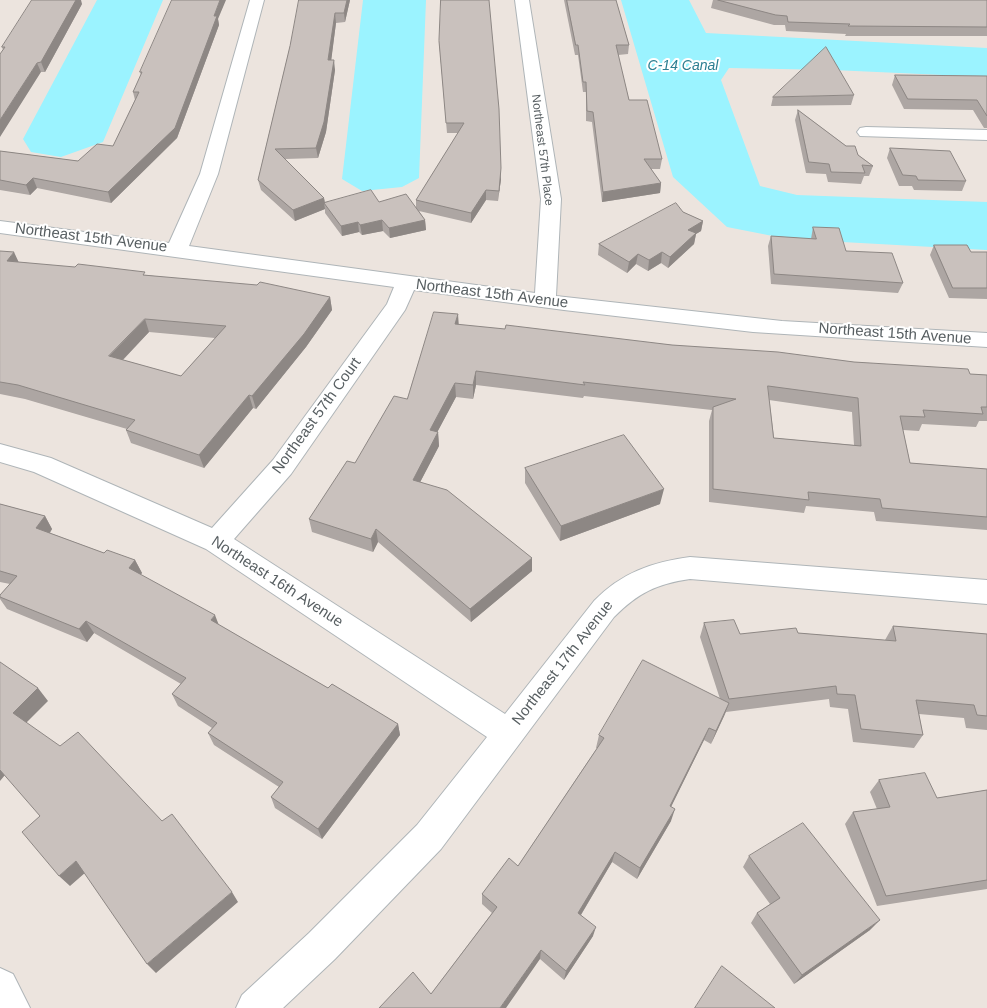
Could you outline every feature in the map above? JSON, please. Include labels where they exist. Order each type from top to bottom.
[{"type":"street","points":[[177,249],[208,174],[257,0]]},
{"type":"street","name":"Northeast 57th Place","points":[[522,0],[551,199],[545,300]]},
{"type":"street","points":[[866,132],[987,135]]},
{"type":"street","name":"Northeast 15th Avenue","points":[[0,227],[177,249],[406,283],[754,326],[987,340]]},
{"type":"street","name":"Northeast 57th Court","points":[[216,541],[282,467],[396,305],[406,283]]},
{"type":"street","name":"Northeast 16th Avenue","points":[[0,453],[42,465],[216,541],[508,733]]},
{"type":"street","name":"Northeast 17th Avenue","points":[[255,1008],[322,946],[429,837],[604,609],[619,592],[635,582],[664,571],[690,568],[987,592]]},
{"type":"street","points":[[0,987],[11,1008]]},
{"type":"water","points":[[97,0],[163,0],[103,142],[61,157],[31,152],[23,139]]},
{"type":"water","points":[[363,0],[426,0],[419,178],[402,187],[362,191],[342,179]]},
{"type":"water","name":"C-14 Canal","points":[[621,0],[689,0],[706,33],[987,48],[987,77],[833,70],[729,68],[721,80],[760,186],[797,195],[987,202],[987,250],[788,239],[727,227],[673,177]]},
{"type":"building","points":[[32,0],[76,0],[41,62],[37,63],[0,120],[0,54],[5,47],[2,47]]},
{"type":"building","points":[[172,0],[220,0],[214,16],[217,16],[175,128],[108,192],[33,178],[26,185],[0,180],[0,151],[78,161],[97,144],[113,146],[139,92],[133,92]]},
{"type":"building","points":[[299,0],[347,0],[344,13],[335,13],[328,60],[334,60],[324,122],[316,148],[275,149],[324,198],[293,210],[258,180]]},
{"type":"building","points":[[441,0],[489,0],[499,109],[501,168],[499,191],[486,190],[471,213],[416,200],[464,123],[446,123],[439,41]]},
{"type":"building","points":[[567,0],[616,0],[629,45],[616,45],[629,100],[647,100],[662,159],[644,159],[661,183],[603,192],[593,112],[587,111],[586,82],[583,82],[578,45],[576,45]]},
{"type":"building","points":[[718,0],[987,0],[987,27],[848,26],[850,24],[788,22],[787,16],[776,15]]},
{"type":"building","points":[[826,47],[854,95],[773,97]]},
{"type":"building","points":[[895,75],[987,76],[987,116],[977,100],[908,99]]},
{"type":"building","points":[[798,110],[846,146],[855,146],[858,155],[873,166],[862,165],[865,173],[831,172],[829,164],[809,162]]},
{"type":"building","points":[[890,148],[950,151],[966,181],[918,180],[916,176],[903,175]]},
{"type":"building","points":[[371,190],[379,202],[406,194],[425,220],[389,228],[382,220],[360,225],[358,222],[341,226],[324,203]]},
{"type":"building","points":[[676,203],[683,212],[703,221],[688,230],[696,233],[670,257],[662,252],[649,260],[638,254],[629,262],[599,244]]},
{"type":"building","points":[[813,227],[839,228],[846,251],[892,253],[903,283],[774,274],[771,236],[816,239]]},
{"type":"building","points":[[934,245],[967,245],[971,252],[987,252],[987,288],[953,288]]},
{"type":"building","points":[[0,251],[14,252],[7,261],[75,267],[78,264],[145,272],[143,275],[257,285],[260,282],[330,297],[304,334],[252,396],[249,395],[199,455],[126,430],[135,420],[18,385],[0,382]],"holes":[[[145,319],[226,326],[181,376],[109,356]]]},
{"type":"building","points":[[434,312],[458,314],[455,324],[505,329],[506,325],[672,345],[778,352],[854,362],[968,369],[970,374],[987,375],[987,407],[981,407],[983,414],[923,410],[925,417],[900,416],[910,463],[987,469],[987,517],[882,508],[880,499],[808,492],[809,500],[713,489],[713,407],[736,399],[583,382],[585,385],[476,371],[473,385],[455,383],[430,430],[438,432],[413,480],[447,490],[532,558],[470,609],[376,529],[371,539],[309,519],[347,461],[355,463],[394,396],[407,399]],"holes":[[[768,386],[858,398],[861,446],[774,438]]]},
{"type":"building","points":[[624,435],[664,489],[561,526],[525,468]]},
{"type":"building","points":[[0,504],[45,516],[36,528],[104,553],[107,550],[135,560],[129,568],[215,615],[211,620],[328,688],[332,684],[398,724],[318,829],[271,797],[283,782],[208,733],[217,723],[172,694],[186,678],[86,621],[79,629],[0,597],[17,576],[0,571]]},
{"type":"building","points":[[734,620],[740,634],[796,628],[798,633],[896,641],[893,626],[987,634],[987,716],[977,715],[974,705],[916,700],[923,735],[861,729],[855,695],[837,694],[836,686],[729,699],[704,623]]},
{"type":"building","points":[[643,660],[729,703],[716,731],[709,728],[670,806],[675,809],[640,868],[615,852],[578,913],[596,927],[566,971],[541,950],[500,1008],[379,1008],[413,972],[431,994],[497,907],[482,894],[509,858],[518,866],[604,738],[599,735]]},
{"type":"building","points":[[0,662],[38,688],[13,713],[60,746],[78,732],[162,821],[172,814],[232,892],[147,964],[76,861],[59,876],[22,832],[40,816],[0,770]]},
{"type":"building","points":[[925,773],[937,798],[987,790],[987,880],[886,896],[853,812],[890,807],[879,780]]},
{"type":"building","points":[[803,823],[880,920],[802,975],[757,913],[780,898],[749,856]]},
{"type":"building","points":[[722,966],[775,1008],[695,1008]]}]
